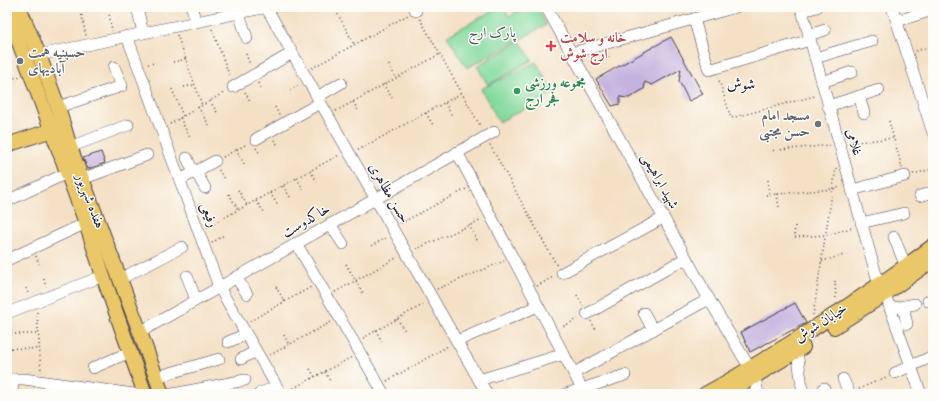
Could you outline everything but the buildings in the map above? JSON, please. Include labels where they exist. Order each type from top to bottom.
[{"type":"main road","name":"هفده شهریور","points":[[19,7],[58,107],[70,147],[162,394]]},
{"type":"main road","name":"هفده شهریور","points":[[7,10],[86,223],[103,276],[145,394]]},
{"type":"main road","points":[[7,145],[52,130]]},
{"type":"main road","name":"خیابان شوش","points":[[705,394],[753,373],[797,351],[882,290],[906,266],[933,246]]},
{"type":"main road","name":"خیابان شوش","points":[[726,394],[811,330],[837,313],[882,290],[933,260]]},
{"type":"street","points":[[137,7],[143,33]]},
{"type":"street","points":[[192,7],[195,22]]},
{"type":"street","points":[[38,55],[88,43],[174,27],[266,7]]},
{"type":"street","name":"حسن مظاهری","points":[[266,7],[487,394]]},
{"type":"street","name":"شهید ابراهیمی","points":[[546,7],[709,299],[753,373]]},
{"type":"street","points":[[572,54],[736,7]]},
{"type":"street","points":[[801,9],[817,7]]},
{"type":"street","points":[[892,7],[933,133]]},
{"type":"street","name":"غلامی","points":[[801,9],[851,187],[882,290],[912,366],[921,394]]},
{"type":"street","points":[[897,21],[933,9]]},
{"type":"street","points":[[239,13],[247,38]]},
{"type":"street","points":[[694,19],[709,70],[809,38],[825,30]]},
{"type":"street","name":"رفیعی","points":[[127,36],[219,287],[258,355],[282,390]]},
{"type":"street","points":[[815,58],[872,41]]},
{"type":"street","points":[[233,87],[292,53]]},
{"type":"street","points":[[58,107],[122,86],[114,67]]},
{"type":"street","points":[[822,82],[852,72]]},
{"type":"street","points":[[256,139],[319,100],[341,83]]},
{"type":"street","points":[[828,106],[878,90]]},
{"type":"street","points":[[859,96],[864,114]]},
{"type":"street","points":[[70,147],[128,125]]},
{"type":"street","name":"خاکدوست","points":[[140,332],[490,134]]},
{"type":"street","points":[[457,152],[582,388]]},
{"type":"street","points":[[82,179],[147,155]]},
{"type":"street","points":[[187,158],[206,188]]},
{"type":"street","points":[[180,180],[215,162]]},
{"type":"street","points":[[7,201],[67,173]]},
{"type":"street","points":[[851,187],[905,176]]},
{"type":"street","points":[[920,196],[933,192]]},
{"type":"street","points":[[862,224],[904,213]]},
{"type":"street","points":[[562,273],[664,218]]},
{"type":"street","points":[[7,260],[86,223]]},
{"type":"street","points":[[330,224],[342,244]]},
{"type":"street","points":[[894,237],[906,266]]},
{"type":"street","points":[[296,244],[382,390]]},
{"type":"street","points":[[120,279],[182,247]]},
{"type":"street","points":[[587,314],[686,258]]},
{"type":"street","points":[[7,313],[103,276]]},
{"type":"street","points":[[187,276],[196,300]]},
{"type":"street","points":[[236,278],[247,294]]},
{"type":"street","points":[[574,373],[709,299]]},
{"type":"street","points":[[890,309],[916,304]]},
{"type":"street","points":[[457,341],[538,306]]},
{"type":"street","points":[[903,306],[908,324]]},
{"type":"street","points":[[644,314],[654,330]]},
{"type":"street","points":[[228,342],[244,330]]},
{"type":"street","points":[[797,351],[803,394]]},
{"type":"street","points":[[93,368],[130,352]]},
{"type":"street","points":[[479,380],[564,354]]},
{"type":"street","points":[[241,359],[258,355]]},
{"type":"street","points":[[895,373],[931,357]]},
{"type":"street","points":[[156,377],[219,359]]},
{"type":"street","points":[[753,373],[758,394]]},
{"type":"street","points":[[566,394],[625,375]]},
{"type":"street","points":[[12,394],[10,379],[41,382],[83,391],[134,394]]},
{"type":"street","points":[[843,379],[847,393]]},
{"type":"street","points":[[173,394],[245,380]]},
{"type":"street","points":[[260,393],[282,390]]},
{"type":"path","points":[[53,10],[68,7]]},
{"type":"path","points":[[80,7],[88,43]]},
{"type":"path","points":[[108,7],[113,39]]},
{"type":"path","points":[[334,7],[354,44]]},
{"type":"path","points":[[303,73],[415,9],[462,93],[490,134],[562,273],[530,290]]},
{"type":"path","points":[[161,129],[233,87],[208,20]]},
{"type":"path","points":[[174,27],[202,105]]},
{"type":"path","points":[[908,54],[932,46],[933,49]]},
{"type":"path","points":[[246,54],[254,75]]},
{"type":"path","points":[[328,116],[440,54]]},
{"type":"path","points":[[173,62],[186,59]]},
{"type":"path","points":[[389,65],[396,78]]},
{"type":"path","points":[[715,69],[731,118],[825,93]]},
{"type":"path","points":[[7,81],[30,73]]},
{"type":"path","points":[[184,87],[194,84]]},
{"type":"path","points":[[384,84],[392,98]]},
{"type":"path","points":[[172,89],[183,116]]},
{"type":"path","points":[[199,232],[310,171],[426,113],[462,93]]},
{"type":"path","points":[[210,101],[218,114]]},
{"type":"path","points":[[352,102],[359,112]]},
{"type":"path","points":[[445,103],[452,116]]},
{"type":"path","points":[[198,108],[209,125]]},
{"type":"path","points":[[426,113],[433,125]]},
{"type":"path","points":[[180,118],[190,138]]},
{"type":"path","points":[[889,121],[905,176],[933,169]]},
{"type":"path","points":[[770,151],[894,138]]},
{"type":"path","points":[[215,162],[256,139]]},
{"type":"path","points":[[236,149],[244,164]]},
{"type":"path","points":[[811,330],[836,167]]},
{"type":"path","points":[[310,171],[318,183]]},
{"type":"path","points":[[297,178],[304,191]]},
{"type":"path","points":[[768,180],[769,195]]},
{"type":"path","points":[[371,246],[474,184]]},
{"type":"path","points":[[283,186],[290,197]]},
{"type":"path","points":[[766,195],[851,187]]},
{"type":"path","points":[[238,190],[247,205]]},
{"type":"path","points":[[229,194],[238,210]]},
{"type":"path","points":[[270,194],[277,204]]},
{"type":"path","points":[[777,194],[779,208]]},
{"type":"path","points":[[256,201],[265,213]]},
{"type":"path","points":[[327,296],[406,253],[491,216]]},
{"type":"path","points":[[795,226],[794,237],[826,235],[862,224]]},
{"type":"path","points":[[469,225],[478,242]]},
{"type":"path","points":[[205,248],[224,235]]},
{"type":"path","points":[[822,261],[844,255]]},
{"type":"path","points":[[354,342],[397,319],[431,296],[513,258]]},
{"type":"path","points":[[346,264],[364,295]]},
{"type":"path","points":[[7,269],[10,276]]},
{"type":"path","points":[[835,280],[837,313]]},
{"type":"path","points":[[244,330],[285,302],[319,282]]},
{"type":"path","points":[[276,287],[285,302]]},
{"type":"path","points":[[553,332],[587,314],[577,295]]},
{"type":"path","points":[[37,301],[41,382]]},
{"type":"path","points":[[258,355],[288,345],[339,317]]},
{"type":"path","points":[[397,319],[406,332]]},
{"type":"path","points":[[376,330],[383,344]]},
{"type":"path","points":[[7,334],[39,334]]},
{"type":"path","points":[[284,334],[288,345]]},
{"type":"path","points":[[382,390],[457,341]]},
{"type":"path","points":[[7,348],[40,349]]},
{"type":"path","points":[[282,390],[315,377],[360,353]]},
{"type":"path","points":[[310,369],[315,377]]},
{"type":"path","points":[[325,372],[330,381]]},
{"type":"path","points":[[847,393],[895,373]]},
{"type":"green space","name":"پارک ارج","points":[[499,7],[504,7],[509,17],[523,7],[537,7],[546,25],[467,68],[447,36]]},
{"type":"green space","points":[[520,41],[532,60],[488,85],[477,66]]},
{"type":"green space","name":"مجموعه ورزشی فجر ارج","points":[[536,62],[554,93],[499,122],[481,89]]},
{"type":"place","name":"خانه و سلامت ارج شوش","points":[[551,46]]},
{"type":"place","name":"حسینیه همت آبادیهای","points":[[20,61]]},
{"type":"place","name":"مجموعه ورزشی فجر ارج","points":[[517,91]]},
{"type":"place","name":"مسجد امام حسن مجتبی","points":[[818,124]]},
{"type":"district","name":"شوش","points":[[741,84]]}]
